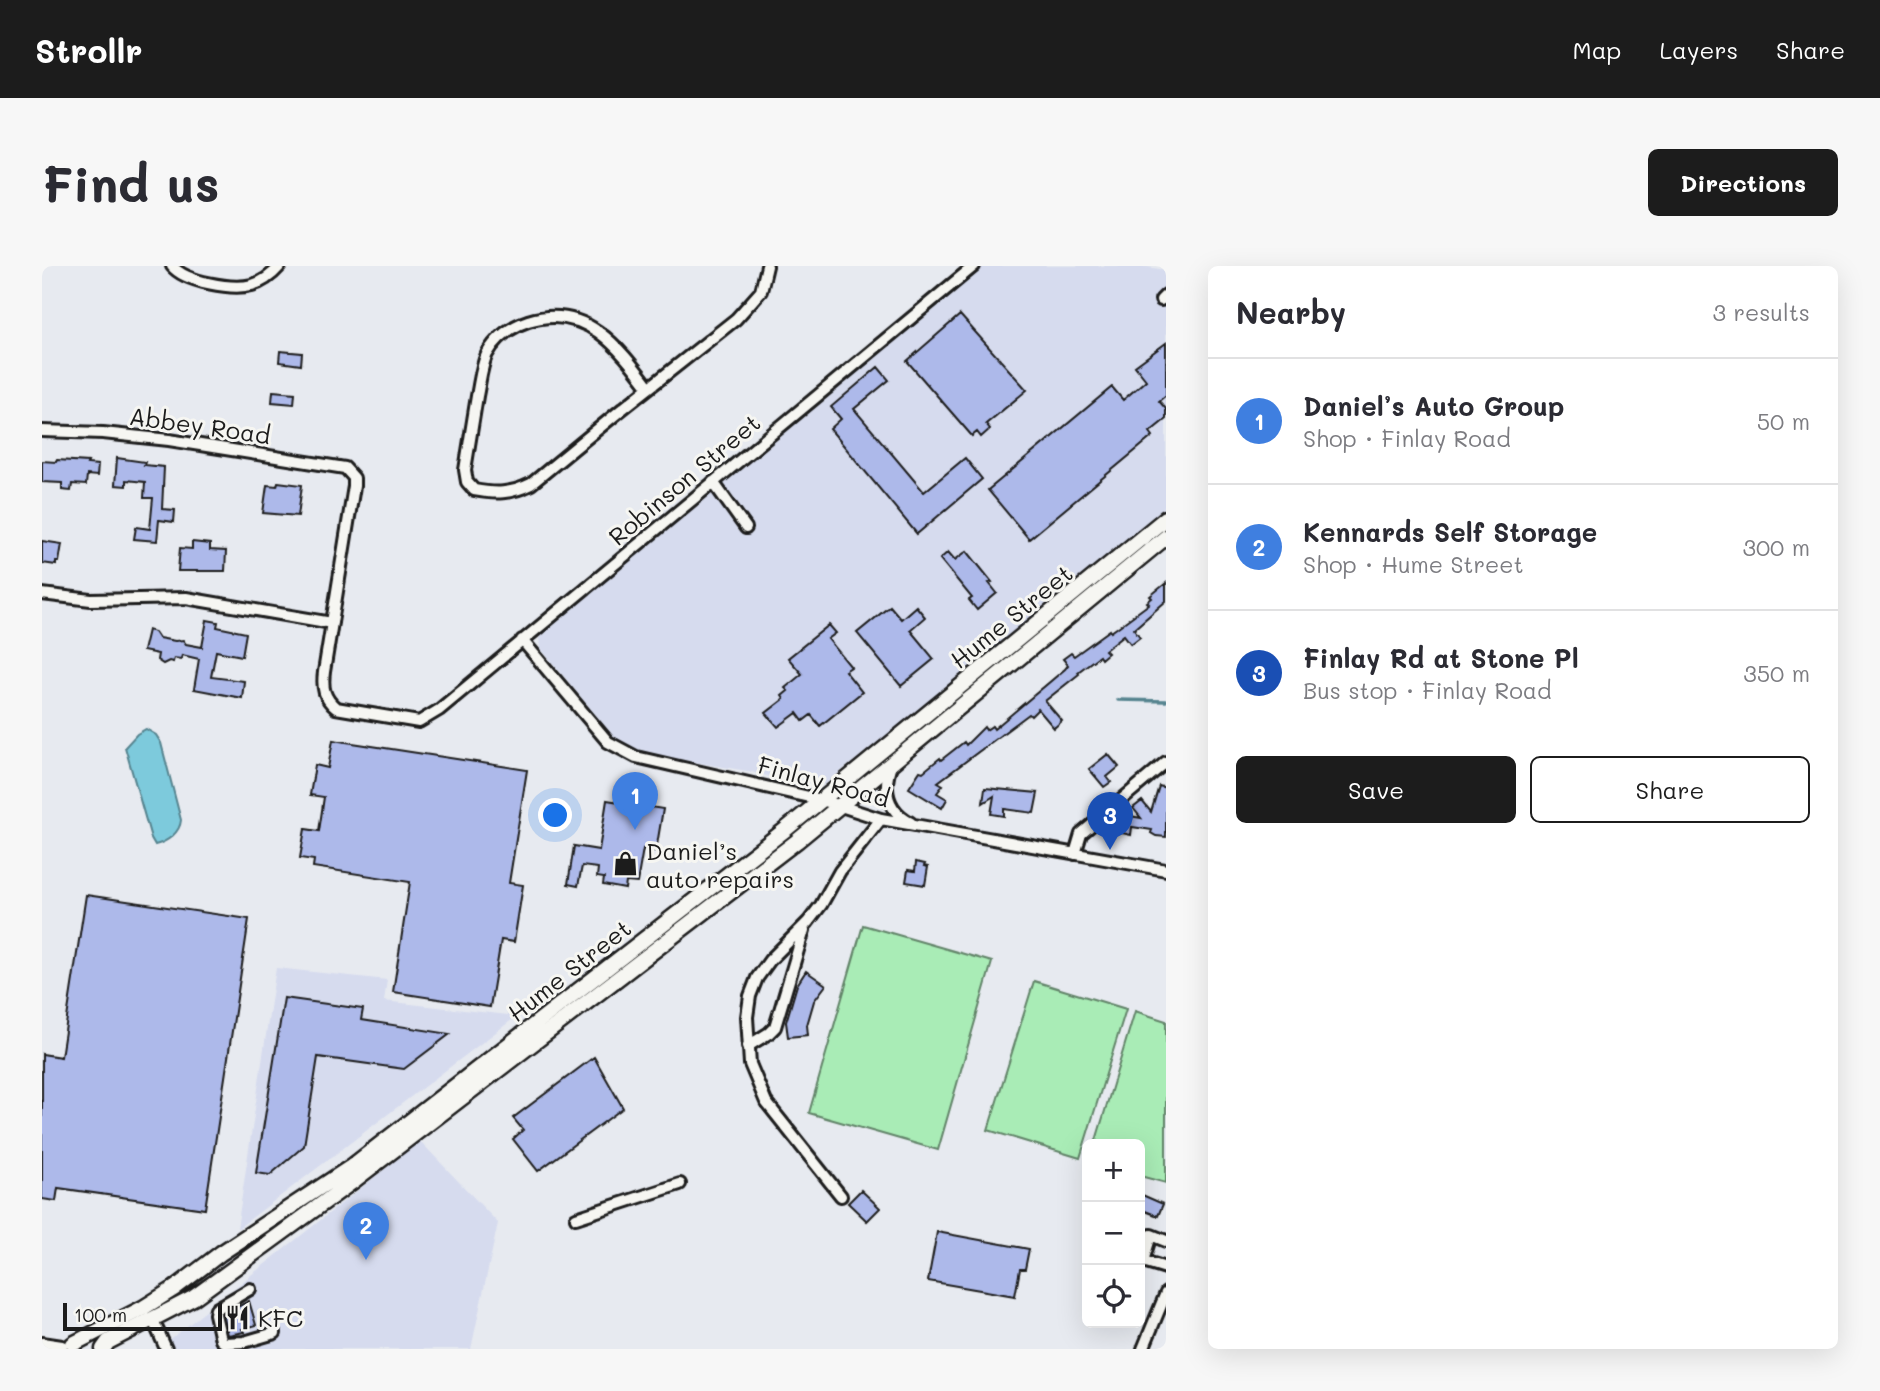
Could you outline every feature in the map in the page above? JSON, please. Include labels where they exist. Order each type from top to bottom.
[{"type":"main road","name":"Hume Street","points":[[69,1347],[175,1288],[222,1253],[351,1167],[822,800],[1166,518]]},
{"type":"main road","name":"Hume Street","points":[[103,1349],[108,1342],[193,1298],[356,1179],[764,866],[1166,537]]},
{"type":"street","points":[[172,266],[190,278],[237,286],[253,285],[269,277],[280,266]]},
{"type":"street","points":[[649,387],[606,337],[592,327],[555,316],[516,325],[498,340],[483,365],[465,470],[467,481],[474,490],[499,494],[517,491],[531,484],[736,320],[761,290],[767,266]]},
{"type":"street","name":"Robinson Street","points":[[332,623],[323,683],[329,702],[346,711],[419,722],[439,710],[974,266]]},
{"type":"street","name":"Abbey Road","points":[[42,431],[103,433],[169,440],[338,467],[351,472],[354,486],[332,623]]},
{"type":"street","points":[[713,482],[746,528]]},
{"type":"street","points":[[42,594],[91,600],[186,598],[332,623]]},
{"type":"street","name":"Finlay Road","points":[[522,640],[608,742],[636,757],[822,800],[881,819],[1166,870]]},
{"type":"street","points":[[893,761],[887,774],[887,796],[896,813],[919,827]]},
{"type":"street","points":[[1075,854],[1081,834],[1166,762]]},
{"type":"street","points":[[841,1196],[766,1102],[755,1080],[748,1046],[747,1017],[750,996],[757,978],[821,905],[840,871],[881,819]]},
{"type":"street","points":[[748,1046],[769,1034],[775,1027],[806,924]]},
{"type":"street","points":[[576,1218],[680,1184]]},
{"type":"street","points":[[1166,1241],[1151,1235],[1143,1261],[1166,1268]]},
{"type":"street","points":[[250,1289],[216,1309],[221,1340],[225,1343],[244,1342],[275,1333]]},
{"type":"street","points":[[1143,1349],[1166,1293]]},
{"type":"street","points":[[153,1320],[166,1349]]},
{"type":"street","points":[[42,1343],[69,1347]]},
{"type":"shaded area","points":[[978,266],[1141,266],[1166,270],[1166,506],[959,678],[825,784],[784,780],[639,753],[625,747],[541,649],[539,639],[542,631]]},
{"type":"shaded area","points":[[276,968],[387,980],[384,1001],[517,1016],[237,1229]]},
{"type":"shaded area","points":[[420,1141],[498,1223],[471,1349],[158,1349]]},
{"type":"green space","points":[[863,925],[992,962],[938,1150],[809,1113]]},
{"type":"green space","points":[[1034,981],[1126,1009],[1086,1139],[1082,1139],[1080,1158],[988,1130]]},
{"type":"green space","points":[[1135,1011],[1166,1021],[1166,1183],[1145,1177],[1145,1139],[1097,1139]]},
{"type":"water","points":[[146,729],[156,735],[161,743],[181,820],[172,836],[155,845],[125,747]]},
{"type":"building","points":[[960,315],[1027,390],[986,424],[990,429],[981,437],[977,432],[972,436],[907,361]]},
{"type":"building","points":[[1166,343],[1166,395],[1159,401],[1166,409],[1166,419],[1150,432],[1153,436],[1029,539],[988,490],[1112,387],[1123,400],[1146,380],[1135,366]]},
{"type":"building","points":[[280,351],[302,353],[301,365],[279,362]]},
{"type":"building","points":[[878,367],[889,380],[854,409],[924,492],[965,458],[982,479],[917,534],[830,429],[841,419],[831,407]]},
{"type":"building","points":[[273,391],[295,393],[294,404],[272,402]]},
{"type":"building","points":[[117,458],[164,467],[162,509],[175,510],[174,522],[159,520],[157,541],[134,539],[136,527],[150,529],[153,498],[144,498],[145,482],[126,480],[126,486],[115,485]]},
{"type":"building","points":[[42,461],[98,465],[97,476],[87,475],[86,485],[72,484],[71,491],[62,490],[62,483],[42,482]]},
{"type":"building","points":[[278,482],[302,485],[298,516],[263,513],[267,485],[277,486]]},
{"type":"building","points":[[42,541],[62,544],[56,565],[42,563]]},
{"type":"building","points":[[192,542],[210,544],[210,550],[226,551],[225,571],[178,571],[180,548],[192,549]]},
{"type":"building","points":[[967,551],[992,582],[989,583],[997,593],[977,610],[969,600],[972,598],[940,559],[948,552],[955,560]]},
{"type":"building","points":[[1166,583],[1166,601],[1134,629],[1140,637],[1131,644],[1124,635],[1105,650],[1108,653],[1101,659],[1099,656],[1045,701],[1062,721],[1054,728],[1038,709],[1031,716],[1029,714],[938,782],[943,785],[937,793],[947,799],[942,808],[909,788],[920,771],[923,772],[964,742],[966,745],[984,727],[986,730],[992,726],[994,729],[1065,669],[1068,665],[1063,659],[1071,653],[1074,656],[1118,627],[1149,604],[1147,602],[1152,598],[1150,596]]},
{"type":"building","points":[[890,606],[901,619],[916,606],[925,617],[910,630],[934,659],[901,686],[857,633]]},
{"type":"building","points":[[207,620],[218,622],[217,627],[246,633],[242,656],[216,651],[211,677],[244,681],[242,698],[194,689],[199,659],[182,655],[181,659],[174,658],[173,662],[163,664],[157,660],[158,654],[143,651],[148,630],[155,632],[159,638],[183,640],[186,644],[202,647]]},
{"type":"building","points":[[829,625],[836,633],[828,639],[851,667],[845,671],[862,692],[820,726],[811,715],[803,721],[797,713],[778,727],[766,713],[784,699],[782,696],[788,691],[785,688],[802,674],[788,658]]},
{"type":"building","points":[[333,740],[527,770],[509,883],[523,885],[514,942],[501,940],[490,1007],[393,992],[410,882],[313,867],[314,860],[300,858],[305,829],[319,831],[324,797],[310,795],[315,765],[328,768]]},
{"type":"building","points":[[1108,754],[1119,767],[1107,777],[1111,782],[1104,787],[1089,769]]},
{"type":"building","points":[[1159,786],[1166,788],[1166,837],[1156,836],[1151,833],[1152,830],[1132,827],[1131,835],[1122,833],[1125,815],[1141,818],[1133,808],[1142,801],[1151,812]]},
{"type":"building","points":[[985,788],[1038,793],[1034,813],[1004,809],[1004,816],[991,814],[994,796],[983,803]]},
{"type":"building","points":[[607,800],[663,809],[656,851],[643,849],[637,883],[626,882],[625,889],[603,885],[604,878],[597,877],[598,868],[582,866],[578,886],[568,884],[574,846],[599,850]]},
{"type":"building","points":[[916,862],[928,867],[925,885],[906,882],[908,870],[915,871]]},
{"type":"building","points":[[86,895],[249,919],[205,1209],[58,1188],[56,1201],[42,1199],[42,1054],[61,1057]]},
{"type":"building","points":[[806,971],[826,985],[814,1001],[807,1025],[808,1035],[788,1037],[786,1022],[797,985]]},
{"type":"building","points":[[284,998],[363,1009],[361,1020],[450,1034],[404,1069],[318,1057],[304,1146],[270,1175],[256,1173]]},
{"type":"building","points":[[594,1057],[623,1108],[538,1171],[513,1139],[523,1130],[513,1118]]},
{"type":"building","points":[[861,1190],[880,1208],[867,1221],[848,1203]]},
{"type":"building","points":[[1145,1196],[1163,1204],[1158,1216],[1145,1211]]},
{"type":"building","points":[[937,1232],[1029,1249],[1025,1269],[1020,1269],[1015,1296],[928,1281]]},
{"type":"building","name":"KFC","points":[[249,1301],[256,1325],[242,1329],[244,1332],[228,1335],[223,1314]]},
{"type":"waterway","points":[[1118,700],[1166,701]]},
{"type":"place","name":"Daniel’s Auto Group","points":[[635,830]]},
{"type":"place","name":"Finlay Rd at Stone Pl","points":[[1110,850]]},
{"type":"place","name":"Daniel’s auto repairs","points":[[626,864]]},
{"type":"place","name":"Kennards Self Storage","points":[[366,1260]]},
{"type":"place","name":"KFC","points":[[238,1317]]}]
